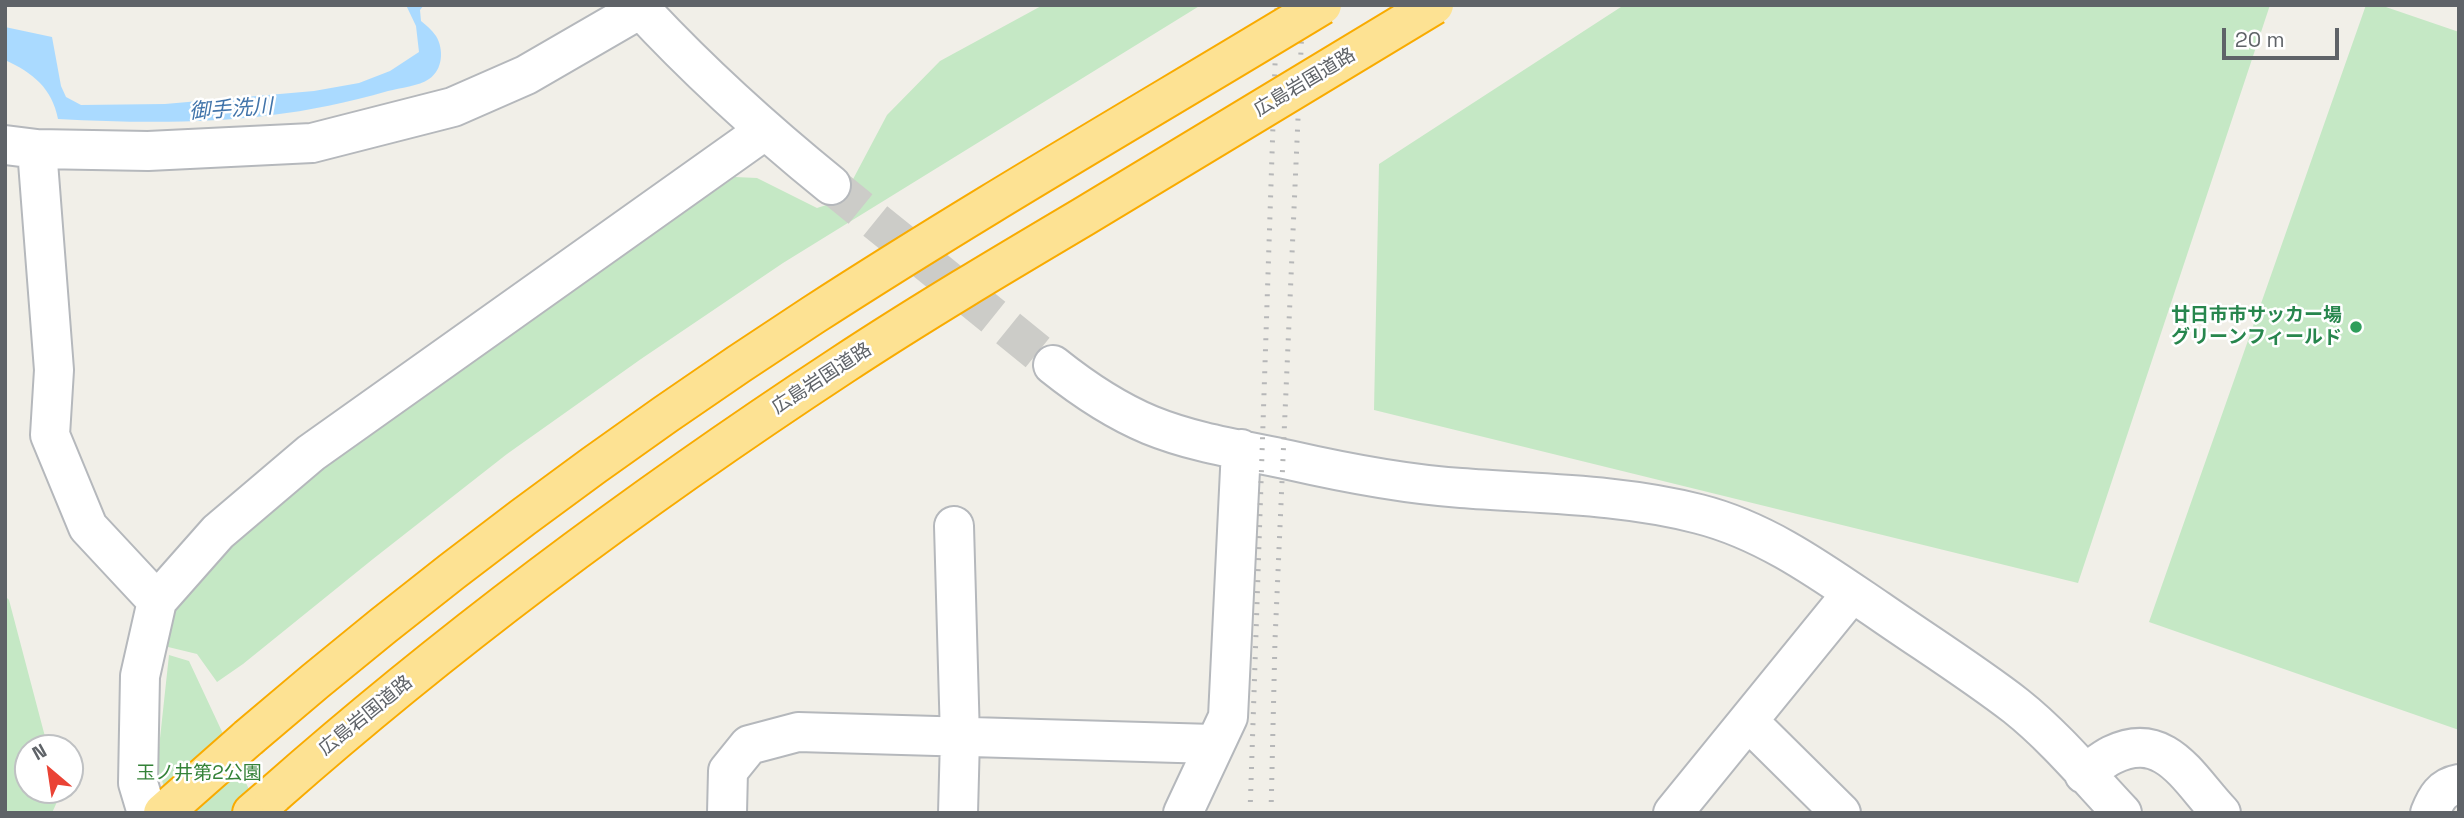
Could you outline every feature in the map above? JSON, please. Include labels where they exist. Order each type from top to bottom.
[{"type":"highway","points":[[163,813],[406,607],[538,506],[674,408],[813,315],[942,234],[1322,5]]},
{"type":"highway","name":"広島岩国道路","points":[[252,813],[314,758],[442,653],[573,552],[707,456],[844,364],[984,277],[1434,5]]},
{"type":"street","points":[[157,601],[88,527],[50,435],[54,370],[21,147],[148,151],[312,142],[453,107],[526,75],[639,7],[764,131],[831,185]]},
{"type":"street","points":[[147,813],[138,783],[140,676],[157,601],[218,532],[311,453],[764,131]]},
{"type":"street","points":[[1053,365],[1109,405],[1151,425],[1195,439],[1417,485],[1614,499],[1658,505],[1702,514],[1744,529],[1785,549],[2017,707],[2049,736],[2122,813]]},
{"type":"street","points":[[1183,813],[1213,744],[1228,717],[1241,449]]},
{"type":"street","points":[[954,526],[960,738],[958,813]]},
{"type":"street","points":[[1673,813],[1852,593]]},
{"type":"street","points":[[1748,721],[1841,813]]},
{"type":"street","points":[[727,813],[728,771],[749,745],[797,732],[1213,744]]},
{"type":"street","points":[[2084,774],[2110,756],[2134,747],[2158,750],[2179,764],[2221,813]]},
{"type":"street","points":[[2430,813],[2443,789],[2459,783]]},
{"type":"green space","points":[[1043,5],[1201,5],[783,263],[641,359],[507,454],[217,682],[197,654],[164,646],[171,607],[225,543],[319,463],[735,177],[757,178],[817,208],[842,200],[887,115],[940,61]]},
{"type":"green space","points":[[1624,5],[2270,5],[2078,583],[1374,410],[1379,164]]},
{"type":"green space","name":"廿日市市サッカー場 グリーンフィールド","points":[[2366,5],[2380,5],[2459,32],[2459,730],[2149,622]]},
{"type":"green space","points":[[5,596],[9,600],[44,734],[14,734],[14,804],[56,804],[52,813],[5,813]]},
{"type":"green space","name":"玉ノ井第2公園","points":[[169,655],[189,661],[260,813],[173,813],[157,766]]},
{"type":"water","name":"御手洗川","points":[[406,5],[424,5],[420,10],[421,21],[439,41],[439,65],[429,79],[346,102],[265,116],[142,122],[58,119],[51,99],[40,83],[5,60],[5,27],[52,37],[61,86],[66,97],[81,105],[165,104],[314,91],[359,83],[390,71],[419,52],[416,26]]},
{"type":"tunnel","points":[[831,185],[1053,365]]},
{"type":"railway","points":[[1250,813],[1277,5]]},
{"type":"railway","points":[[1271,813],[1275,640],[1303,5]]},
{"type":"place","name":"廿日市市サッカー場 グリーンフィールド","points":[[2356,327]]}]
